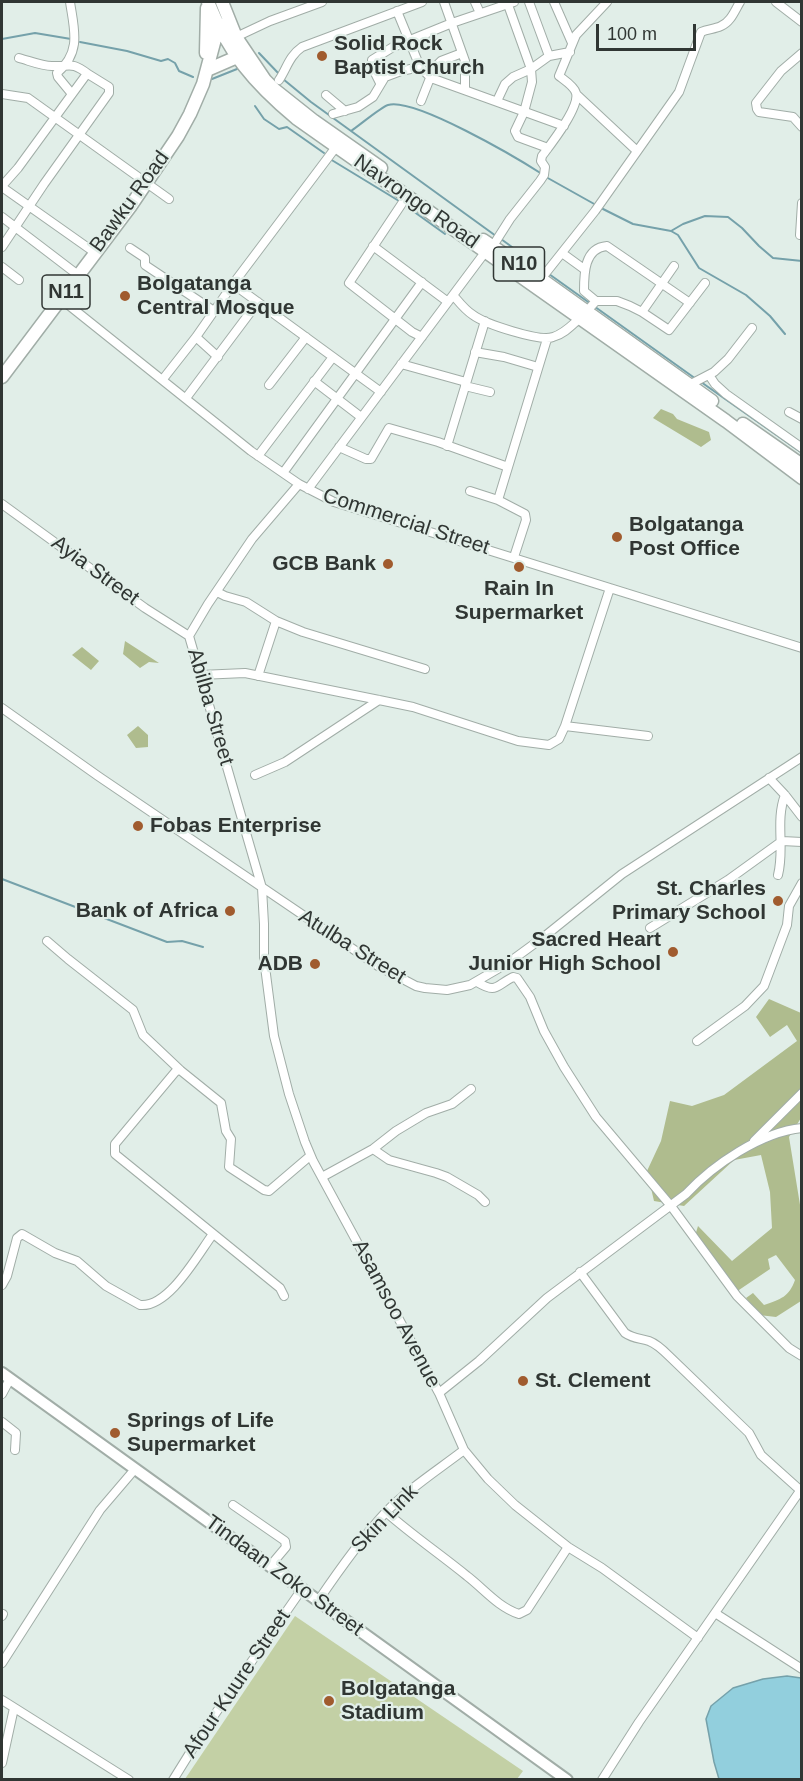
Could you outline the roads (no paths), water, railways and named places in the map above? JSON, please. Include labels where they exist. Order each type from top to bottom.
[{"type":"highway","name":"Navrongo Road","points":[[208,2],[218,27],[242,55],[265,80],[314,121],[583,315],[801,478]]},
{"type":"highway","name":"N11","points":[[207,70],[208,2]]},
{"type":"highway","name":"Navrongo Road","points":[[223,5],[249,74],[304,124],[407,196],[489,249],[541,279],[583,315],[800,462]]},
{"type":"highway","name":"Bawku Road","points":[[2,377],[130,207],[178,136],[190,114],[207,70],[223,5]]},
{"type":"highway","points":[[207,70],[242,55]]},
{"type":"main road","name":"Tindaan Zoko Street","points":[[6,1376],[567,1779]]},
{"type":"street","points":[[70,2],[75,36],[68,64],[57,73],[72,94]]},
{"type":"street","points":[[236,37],[270,21],[322,2]]},
{"type":"street","points":[[279,80],[288,60],[302,47],[422,2]]},
{"type":"street","points":[[444,2],[466,67],[465,89]]},
{"type":"street","points":[[475,2],[480,13]]},
{"type":"street","points":[[381,83],[374,71],[372,60],[393,47],[509,2],[531,69],[532,82],[524,112],[515,130],[516,134],[518,137],[548,148]]},
{"type":"street","points":[[529,2],[549,56]]},
{"type":"street","points":[[554,2],[571,48]]},
{"type":"street","points":[[607,2],[576,35],[559,76],[637,151]]},
{"type":"street","points":[[541,279],[595,212],[679,92],[701,32],[721,26],[731,18],[740,2]]},
{"type":"street","points":[[776,2],[801,22]]},
{"type":"street","points":[[397,11],[420,67],[431,78],[564,126]]},
{"type":"street","points":[[497,101],[505,84],[513,77],[531,69],[549,56],[571,48]]},
{"type":"street","points":[[421,101],[434,68],[441,61],[462,53]]},
{"type":"street","points":[[801,53],[781,71],[756,103],[759,112],[793,117],[801,127]]},
{"type":"street","points":[[2,247],[111,90],[110,87],[78,66],[68,64],[52,66],[19,58]]},
{"type":"street","points":[[333,114],[358,107],[373,97],[385,77],[420,67]]},
{"type":"street","points":[[88,74],[2,187],[94,252]]},
{"type":"street","points":[[2,94],[28,98],[169,199]]},
{"type":"street","points":[[326,95],[345,111]]},
{"type":"street","points":[[308,489],[542,178],[545,167],[541,161],[564,126],[577,95]]},
{"type":"street","points":[[373,97],[379,106]]},
{"type":"street","points":[[163,380],[336,147]]},
{"type":"street","points":[[407,196],[349,283],[412,332],[422,337]]},
{"type":"street","points":[[800,235],[801,203]]},
{"type":"street","points":[[2,217],[78,275]]},
{"type":"street","points":[[373,246],[474,317],[531,337],[547,339],[562,333],[596,301]]},
{"type":"street","points":[[690,303],[606,246],[602,246],[590,256],[584,269],[584,291],[596,301],[617,301],[642,312],[669,330],[690,303],[705,283]]},
{"type":"street","points":[[130,248],[145,258],[145,265],[214,311]]},
{"type":"street","points":[[562,253],[584,269]]},
{"type":"street","points":[[642,312],[674,266]]},
{"type":"street","points":[[2,267],[19,280]]},
{"type":"street","points":[[283,473],[422,282]]},
{"type":"street","points":[[233,284],[381,392]]},
{"type":"street","name":"Commercial Street","points":[[61,299],[258,456],[299,484],[334,502],[801,648]]},
{"type":"street","points":[[186,398],[258,302]]},
{"type":"street","points":[[447,446],[485,321]]},
{"type":"street","points":[[689,385],[709,375],[728,359],[752,328]]},
{"type":"street","points":[[269,385],[306,337]]},
{"type":"street","points":[[196,338],[218,357]]},
{"type":"street","points":[[498,500],[547,339]]},
{"type":"street","points":[[475,352],[504,357],[538,368]]},
{"type":"street","points":[[258,456],[333,357]]},
{"type":"street","points":[[401,364],[490,392]]},
{"type":"street","points":[[709,375],[726,394],[801,448]]},
{"type":"street","points":[[314,381],[361,417]]},
{"type":"street","points":[[789,412],[801,419]]},
{"type":"street","points":[[339,447],[370,459],[389,428],[508,467]]},
{"type":"street","name":"Abilba Street","points":[[262,888],[189,636],[252,539],[299,484]]},
{"type":"street","points":[[470,491],[498,500],[525,514],[526,520],[514,557]]},
{"type":"street","name":"Ayia Street","points":[[2,504],[145,608],[189,636]]},
{"type":"street","points":[[200,675],[245,673],[379,700],[413,707],[518,741],[549,746],[559,739],[565,726],[610,588]]},
{"type":"street","points":[[217,592],[246,602],[276,621],[303,632],[425,669]]},
{"type":"street","points":[[258,676],[276,621]]},
{"type":"street","points":[[255,775],[285,762],[379,700]]},
{"type":"street","name":"Atulba Street","points":[[2,708],[98,777],[378,966],[416,986],[433,990],[453,990],[477,982],[508,963],[622,874],[801,757]]},
{"type":"street","points":[[565,726],[648,736]]},
{"type":"street","points":[[769,778],[801,817]]},
{"type":"street","points":[[778,875],[782,841],[779,820],[784,795]]},
{"type":"street","points":[[650,928],[728,880],[782,841],[801,842]]},
{"type":"street","points":[[696,1041],[745,1006],[764,986],[787,925],[789,906],[801,884]]},
{"type":"street","name":"Asamsoo Avenue","points":[[262,888],[264,959],[274,1036],[289,1094],[310,1156],[439,1393],[464,1450],[488,1479],[515,1505],[568,1547],[698,1638]]},
{"type":"street","points":[[47,941],[133,1010],[143,1035],[180,1070],[222,1104],[226,1131],[231,1139],[229,1167],[266,1191],[272,1190],[310,1156]]},
{"type":"street","points":[[477,982],[489,989],[513,977],[517,978],[530,997],[544,1031],[564,1067],[596,1117],[671,1206],[737,1296],[789,1348],[801,1356]]},
{"type":"street","points":[[180,1070],[176,1071],[115,1144],[114,1150],[118,1156],[280,1288],[285,1296]]},
{"type":"street","points":[[322,1177],[373,1149],[396,1131],[426,1113],[452,1104],[471,1089]]},
{"type":"street","points":[[752,1144],[801,1093]]},
{"type":"street","points":[[439,1393],[458,1379],[547,1298],[671,1206],[700,1179],[752,1144],[774,1134],[801,1128]]},
{"type":"street","points":[[373,1149],[389,1160],[447,1177],[478,1195],[485,1202]]},
{"type":"street","points":[[2,1285],[7,1276],[17,1238],[22,1234],[55,1253],[77,1261],[106,1286],[140,1305],[146,1305],[174,1288],[213,1234]]},
{"type":"street","points":[[580,1272],[625,1333],[633,1338],[657,1345],[749,1434],[761,1455],[801,1489],[602,1779]]},
{"type":"street","points":[[2,1394],[6,1376]]},
{"type":"street","points":[[2,1422],[16,1433],[15,1450]]},
{"type":"street","name":"Skin Link","points":[[318,1601],[351,1554],[387,1512],[419,1483],[464,1450]]},
{"type":"street","points":[[2,1664],[100,1510],[135,1469]]},
{"type":"street","points":[[233,1505],[285,1541],[286,1547],[270,1566]]},
{"type":"street","points":[[387,1512],[409,1532],[468,1576],[490,1597],[519,1614],[527,1610],[568,1547]]},
{"type":"street","name":"Afour Kuure Street","points":[[173,1779],[206,1727],[303,1589]]},
{"type":"street","points":[[715,1612],[801,1669]]},
{"type":"street","points":[[2,1700],[129,1779]]},
{"type":"street","points":[[2,1763],[14,1708]]},
{"type":"water","points":[[787,1676],[801,1678],[801,1779],[719,1779],[706,1719],[711,1706],[733,1688],[763,1679]]},
{"type":"waterway","points":[[2,39],[35,33],[71,39]]},
{"type":"waterway","points":[[80,42],[127,51],[161,61],[168,59],[175,63],[179,71],[193,77]]},
{"type":"waterway","points":[[259,53],[280,75]]},
{"type":"waterway","points":[[212,79],[237,69]]},
{"type":"waterway","points":[[283,79],[311,102],[496,236]]},
{"type":"waterway","points":[[351,131],[385,106],[401,105],[420,110],[465,130],[542,174]]},
{"type":"waterway","points":[[255,106],[264,119],[279,129],[287,127],[324,153]]},
{"type":"waterway","points":[[330,159],[399,201],[445,234]]},
{"type":"waterway","points":[[546,177],[596,205]]},
{"type":"waterway","points":[[601,208],[633,224],[671,231],[678,235],[699,268],[746,295],[770,316],[785,334]]},
{"type":"waterway","points":[[671,231],[705,216],[728,217],[773,258],[802,261]]},
{"type":"waterway","points":[[501,239],[545,271]]},
{"type":"waterway","points":[[549,274],[696,379]]},
{"type":"waterway","points":[[701,382],[802,453]]},
{"type":"waterway","points":[[2,879],[167,942],[182,941],[203,947]]},
{"type":"place","name":"Solid Rock Baptist Church","points":[[322,56]]},
{"type":"place","name":"Bolgatanga Central Mosque","points":[[125,296]]},
{"type":"place","name":"Bolgatanga Post Office","points":[[617,537]]},
{"type":"place","name":"GCB Bank","points":[[388,564]]},
{"type":"place","name":"Rain In Supermarket","points":[[519,567]]},
{"type":"place","name":"Fobas Enterprise","points":[[138,826]]},
{"type":"place","name":"St. Charles Primary School","points":[[778,901]]},
{"type":"place","name":"Bank of Africa","points":[[230,911]]},
{"type":"place","name":"Sacred Heart Junior High School","points":[[673,952]]},
{"type":"place","name":"ADB","points":[[315,964]]},
{"type":"place","name":"St. Clement","points":[[523,1381]]},
{"type":"place","name":"Springs of Life Supermarket","points":[[115,1433]]},
{"type":"place","name":"Bolgatanga Stadium","points":[[329,1701]]}]
